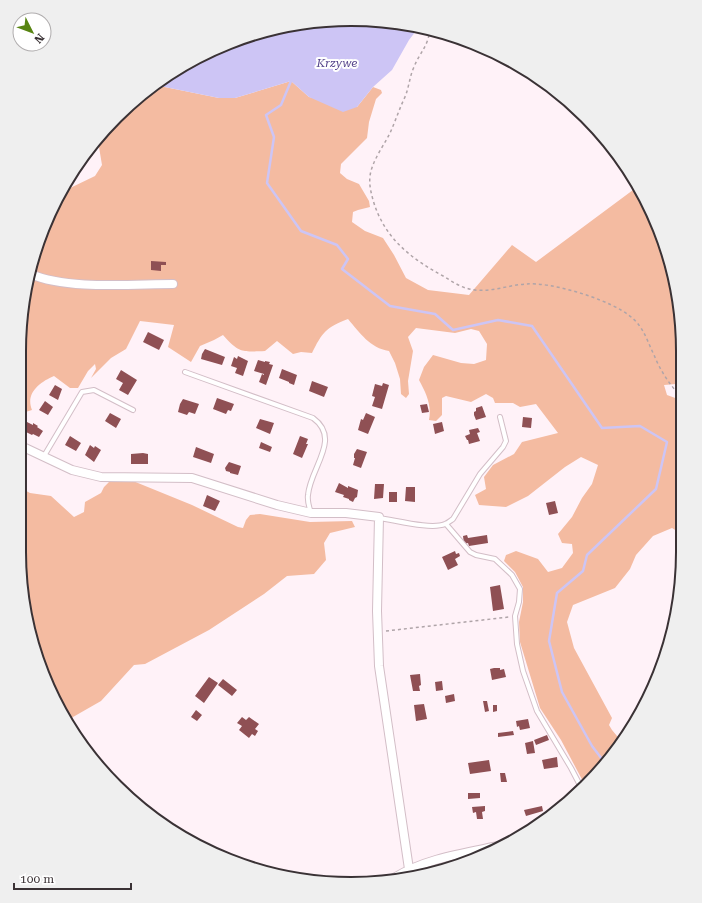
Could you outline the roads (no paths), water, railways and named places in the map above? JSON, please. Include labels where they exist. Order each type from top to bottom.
[{"type":"street","points":[[35,276],[67,283],[172,284]]},
{"type":"street","points":[[26,448],[72,470],[101,478],[192,478],[277,505],[311,513],[346,513],[379,517],[377,611],[379,666],[382,697],[409,872]]},
{"type":"street","points":[[412,871],[427,862],[478,851]]},
{"type":"lane","points":[[185,372],[313,418],[323,427],[326,433],[326,441],[311,479],[308,494],[308,503],[311,513]]},
{"type":"lane","points":[[44,457],[82,392],[94,390],[133,410]]},
{"type":"lane","points":[[379,517],[424,525],[437,526],[446,524],[457,514],[480,474],[503,447],[506,441],[500,418]]},
{"type":"lane","points":[[446,524],[470,552],[476,555],[495,559],[512,575],[520,589],[516,616],[517,644],[524,671],[537,711],[579,784]]},
{"type":"water","name":"Krzywe","points":[[351,26],[415,32],[392,70],[373,87],[357,107],[343,112],[309,97],[291,81],[235,98],[219,98],[162,86],[207,60],[227,51],[247,43],[288,32]]},
{"type":"waterway","points":[[291,81],[281,105],[266,115],[274,137],[267,183],[301,231],[337,245],[348,259],[342,269],[390,306],[435,314],[453,330],[498,320],[532,326],[602,428],[640,426],[667,442],[656,489],[587,555],[583,571],[557,593],[549,641],[562,692],[592,746],[602,759]]}]
